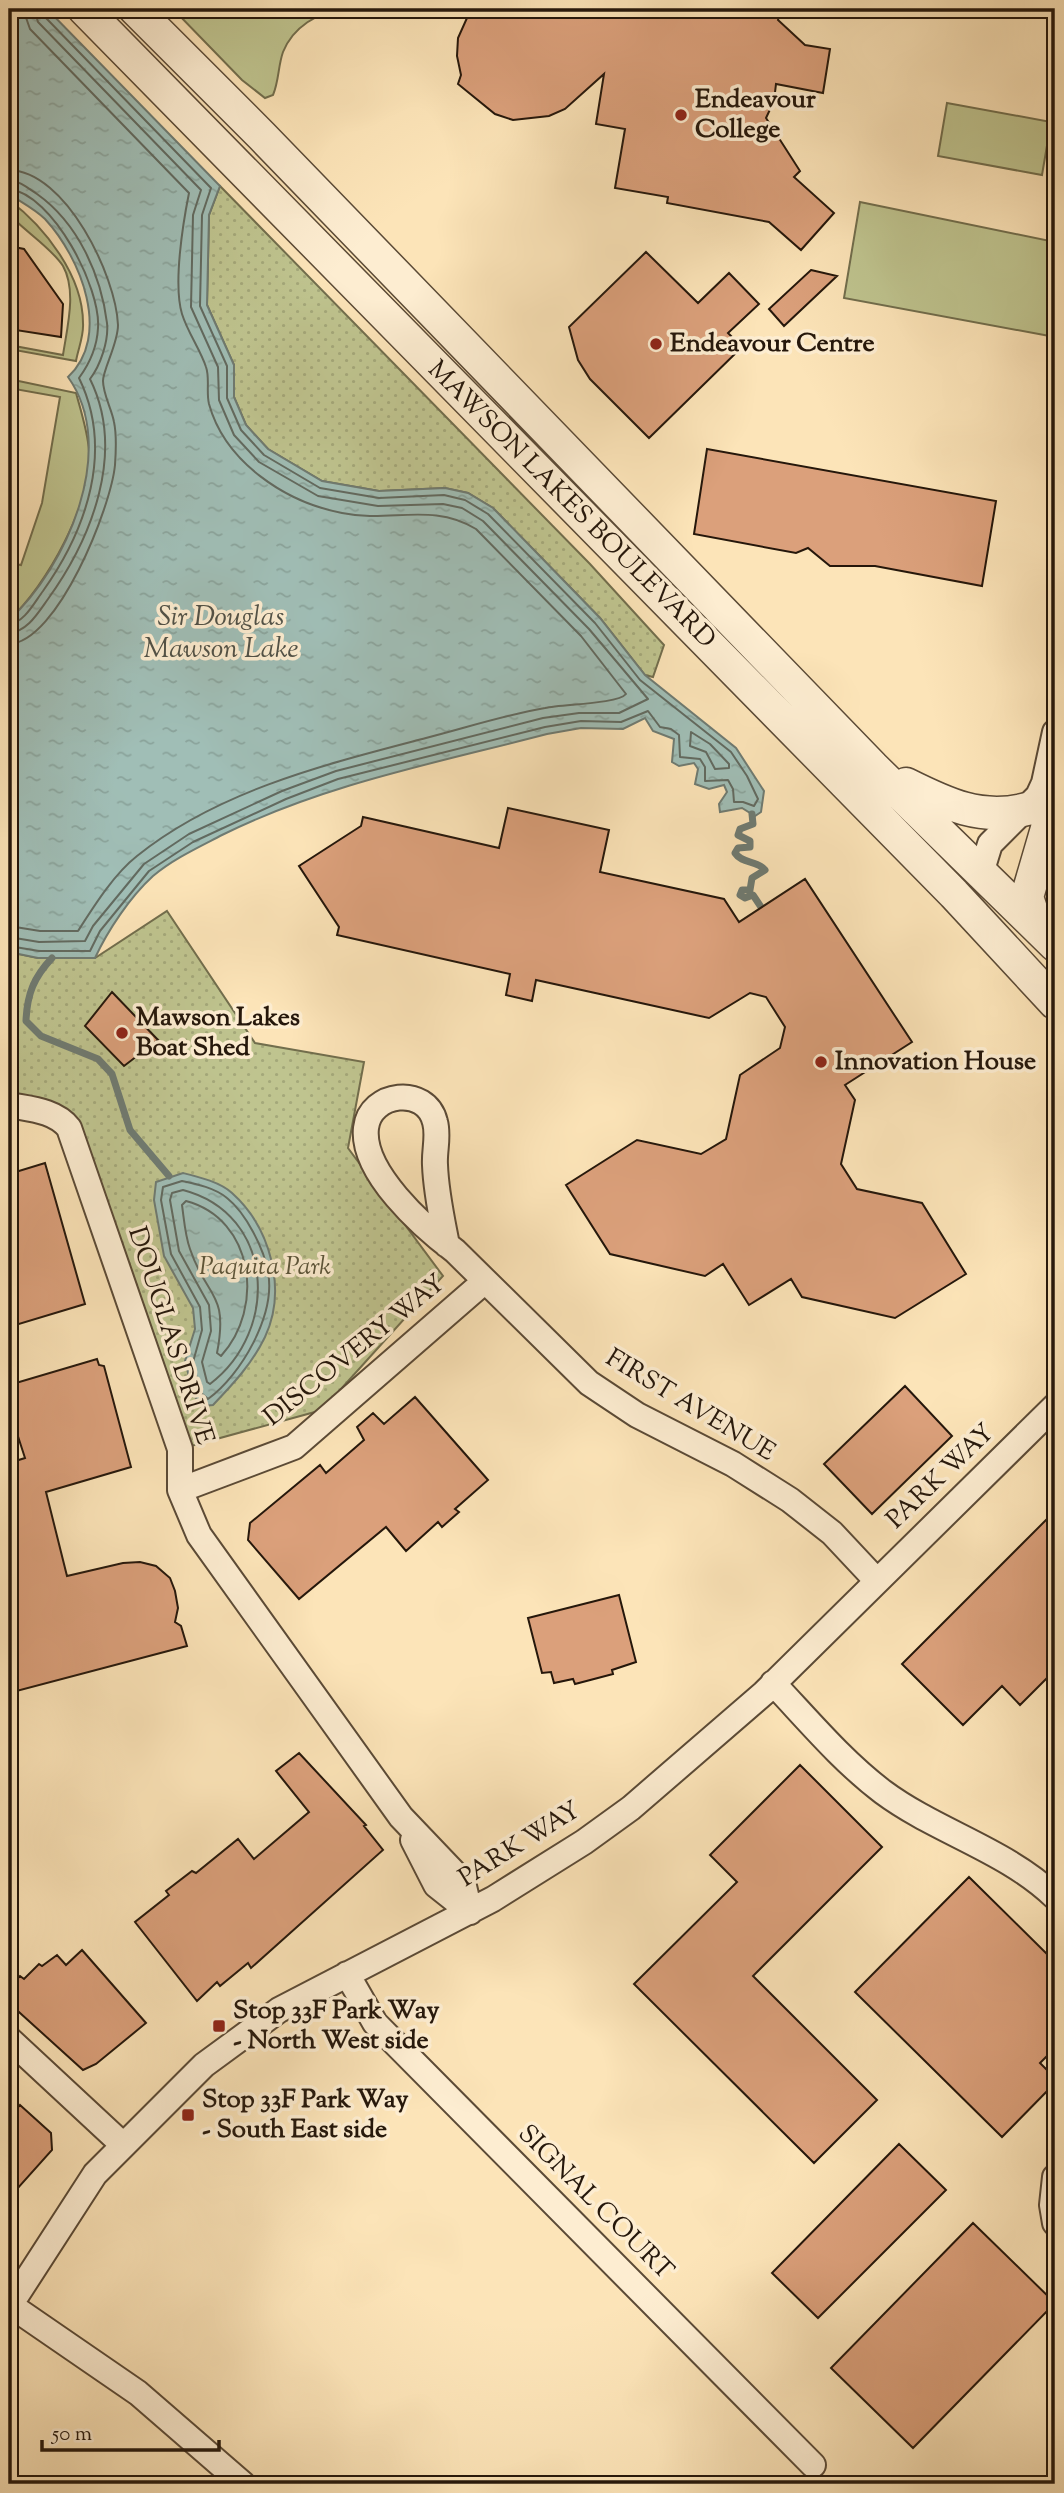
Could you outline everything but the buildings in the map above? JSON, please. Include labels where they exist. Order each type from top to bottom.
[{"type":"street","name":"MAWSON LAKES BOULEVARD","points":[[84,9],[954,894],[1055,1003]]},
{"type":"street","name":"MAWSON LAKES BOULEVARD","points":[[135,9],[262,136],[873,767],[1045,934]]},
{"type":"street","points":[[1045,934],[1027,897],[1046,803],[1044,783],[1055,732]]},
{"type":"street","points":[[873,767],[949,806],[998,815],[1046,803]]},
{"type":"street","points":[[954,894],[1002,856],[1046,803]]},
{"type":"street","name":"FIRST AVENUE","points":[[447,1245],[437,1189],[435,1122],[431,1112],[420,1102],[408,1097],[389,1099],[371,1114],[366,1128],[369,1153],[388,1185],[425,1227],[485,1281],[589,1383],[637,1415],[733,1464],[790,1500],[832,1533],[877,1581]]},
{"type":"street","name":"DOUGLAS DRIVE","points":[[9,1105],[46,1112],[59,1117],[69,1128],[180,1449],[180,1490],[212,1557],[401,1817],[436,1885],[470,1912]]},
{"type":"street","name":"DISCOVERY WAY","points":[[180,1490],[294,1447],[485,1281]]},
{"type":"street","name":"PARK WAY","points":[[9,2306],[95,2174],[204,2064],[279,2010],[470,1912],[584,1842],[631,1808],[726,1728],[1055,1406]]},
{"type":"street","points":[[773,1683],[856,1769],[883,1792],[1000,1858],[1055,1897]]},
{"type":"street","name":"SIGNAL COURT","points":[[347,1974],[375,2023],[813,2465]]},
{"type":"street","points":[[9,2039],[122,2144]]},
{"type":"street","points":[[1055,2177],[1052,2205],[1055,2223]]},
{"type":"street","points":[[9,2306],[138,2393],[243,2484]]},
{"type":"green space","points":[[173,9],[343,9],[316,17],[293,35],[283,52],[273,95],[265,98],[242,80]]},
{"type":"green space","points":[[947,103],[1051,122],[1042,175],[938,156]]},
{"type":"green space","points":[[220,186],[590,564],[664,645],[653,677],[645,675],[600,618],[493,508],[468,493],[445,488],[379,491],[322,481],[268,449],[246,425],[234,397],[234,365],[207,305],[209,215]]},
{"type":"green space","points":[[9,200],[48,238],[60,254],[77,288],[83,328],[76,361],[9,349],[9,345],[63,355],[70,298],[63,266],[47,248],[15,220],[9,218]]},
{"type":"green space","points":[[860,202],[1055,242],[1055,337],[844,298]]},
{"type":"green space","points":[[9,379],[76,393],[89,451],[88,472],[75,519],[52,565],[9,620],[9,563],[21,565],[42,503],[60,397],[9,388]]},
{"type":"green space","name":"Paquita Park","points":[[167,911],[255,1043],[364,1062],[348,1148],[443,1276],[322,1410],[180,1449],[74,1139],[9,1106],[9,1035],[12,1011],[9,1010],[9,952],[38,958],[95,958]]},
{"type":"water","name":"Sir Douglas Mawson Lake","points":[[9,9],[47,9],[220,186],[209,215],[207,305],[234,365],[234,397],[246,425],[268,449],[322,481],[379,491],[445,488],[468,493],[493,508],[600,618],[645,675],[736,748],[764,791],[761,812],[755,816],[742,808],[720,812],[719,804],[727,792],[724,785],[709,789],[695,784],[698,769],[694,763],[679,766],[672,762],[674,739],[653,731],[645,718],[623,729],[581,728],[547,734],[341,788],[261,817],[222,835],[153,876],[120,914],[95,958],[38,958],[9,952],[9,620],[50,570],[67,539],[79,505],[87,471],[88,437],[82,406],[68,377],[81,360],[88,340],[90,319],[80,275],[58,235],[41,215],[9,194]]},
{"type":"water","points":[[183,1173],[222,1186],[246,1207],[265,1242],[275,1280],[275,1300],[265,1337],[248,1365],[213,1405],[203,1406],[194,1396],[185,1361],[195,1329],[193,1308],[164,1256],[154,1200],[156,1182]]},
{"type":"waterway","points":[[752,814],[753,824],[740,829],[738,835],[750,841],[750,847],[738,848],[735,853],[765,870],[752,878],[750,890],[742,890],[740,895],[745,898],[753,895],[761,907]]},
{"type":"waterway","points":[[52,958],[40,972],[33,987],[26,1021],[41,1036],[98,1059],[112,1074],[130,1130],[169,1176]]},
{"type":"place","name":"Endeavour College","points":[[681,115]]},
{"type":"place","name":"Endeavour Centre","points":[[656,344]]},
{"type":"place","name":"Mawson Lakes Boat Shed","points":[[122,1033]]},
{"type":"place","name":"Innovation House","points":[[821,1062]]},
{"type":"place","name":"Stop 33F Park Way - North West side","points":[[219,2026]]},
{"type":"place","name":"Stop 33F Park Way - South East side","points":[[188,2115]]}]
